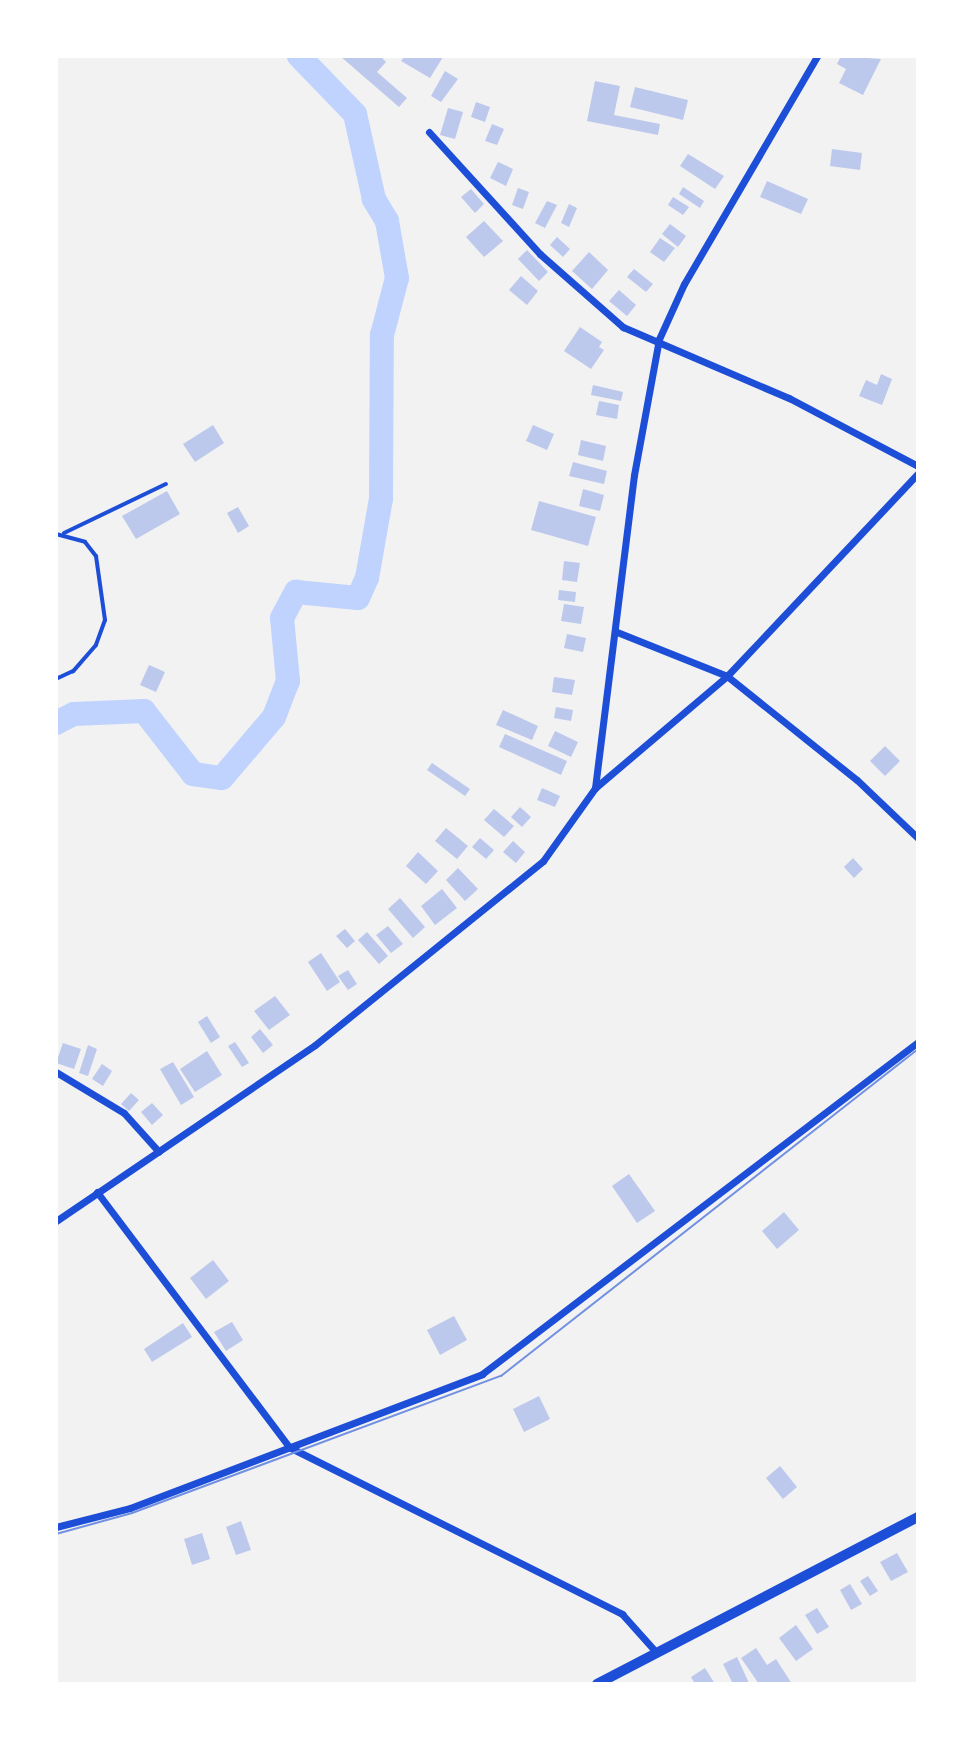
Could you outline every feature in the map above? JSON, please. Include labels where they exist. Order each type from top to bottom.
[{"type":"main road","points":[[597,1684],[918,1517]]},
{"type":"street","points":[[595,788],[617,632],[634,475],[659,339],[684,284],[817,56]]},
{"type":"street","points":[[429,132],[540,254],[623,327],[659,339],[789,398],[918,466]]},
{"type":"street","points":[[56,1221],[315,1045],[543,861],[595,788],[727,676],[918,473]]},
{"type":"street","points":[[617,632],[727,676],[857,780],[918,838]]},
{"type":"street","points":[[56,1527],[130,1508],[482,1374],[918,1042]]},
{"type":"street","points":[[56,1072],[124,1113],[159,1152]]},
{"type":"street","points":[[97,1192],[289,1447],[622,1614],[656,1652]]},
{"type":"lane","points":[[56,534],[64,533],[166,484]]},
{"type":"lane","points":[[56,679],[73,671],[96,645],[105,620],[96,556],[85,542],[64,533]]},
{"type":"building","points":[[340,56],[380,56],[386,62],[377,72],[407,98],[399,107]]},
{"type":"building","points":[[405,56],[443,57],[430,78],[401,61]]},
{"type":"building","points":[[841,56],[881,59],[863,95],[839,83],[846,69],[837,64]]},
{"type":"building","points":[[445,71],[458,79],[441,102],[431,96]]},
{"type":"building","points":[[595,81],[620,86],[614,115],[660,124],[658,135],[587,121]]},
{"type":"building","points":[[635,87],[688,100],[683,120],[630,107]]},
{"type":"building","points":[[476,102],[490,107],[485,122],[471,117]]},
{"type":"building","points":[[448,108],[463,112],[455,139],[440,135]]},
{"type":"building","points":[[492,124],[504,129],[497,145],[485,141]]},
{"type":"building","points":[[832,149],[862,153],[860,170],[830,166]]},
{"type":"building","points":[[688,154],[724,176],[715,189],[680,166]]},
{"type":"building","points":[[498,162],[513,169],[506,186],[490,178]]},
{"type":"building","points":[[767,181],[808,199],[801,214],[760,197]]},
{"type":"building","points":[[683,187],[704,201],[700,208],[679,194]]},
{"type":"building","points":[[518,188],[529,192],[523,209],[512,205]]},
{"type":"building","points":[[471,189],[484,204],[475,213],[461,197]]},
{"type":"building","points":[[673,197],[689,207],[683,215],[668,205]]},
{"type":"building","points":[[547,201],[557,205],[545,228],[535,223]]},
{"type":"building","points":[[569,204],[577,208],[569,227],[561,223]]},
{"type":"building","points":[[484,221],[503,241],[484,257],[466,237]]},
{"type":"building","points":[[670,224],[686,236],[678,247],[662,234]]},
{"type":"building","points":[[557,237],[570,249],[563,257],[550,245]]},
{"type":"building","points":[[660,238],[675,248],[664,262],[650,252]]},
{"type":"building","points":[[527,250],[548,272],[539,281],[518,259]]},
{"type":"building","points":[[589,252],[608,270],[592,289],[572,271]]},
{"type":"building","points":[[634,269],[653,284],[646,292],[627,277]]},
{"type":"building","points":[[521,276],[538,291],[527,305],[509,290]]},
{"type":"building","points":[[619,290],[636,305],[627,316],[609,301]]},
{"type":"building","points":[[580,327],[602,342],[599,347],[604,350],[591,369],[564,351]]},
{"type":"building","points":[[881,374],[892,379],[882,405],[859,396],[866,380],[877,385]]},
{"type":"building","points":[[593,385],[623,392],[621,401],[591,395]]},
{"type":"building","points":[[599,401],[619,405],[617,419],[596,415]]},
{"type":"building","points":[[213,425],[224,443],[195,462],[183,444]]},
{"type":"building","points":[[533,425],[554,434],[547,450],[526,441]]},
{"type":"building","points":[[581,440],[606,446],[603,461],[578,455]]},
{"type":"building","points":[[573,462],[607,471],[604,484],[569,476]]},
{"type":"building","points":[[583,489],[604,495],[600,511],[579,506]]},
{"type":"building","points":[[167,491],[180,514],[136,539],[122,516]]},
{"type":"building","points":[[539,501],[596,517],[588,546],[531,530]]},
{"type":"building","points":[[238,507],[249,526],[238,533],[227,513]]},
{"type":"building","points":[[564,561],[580,563],[577,582],[562,580]]},
{"type":"building","points":[[559,590],[576,592],[575,602],[558,600]]},
{"type":"building","points":[[564,604],[584,607],[581,624],[561,621]]},
{"type":"building","points":[[567,634],[586,638],[583,652],[564,648]]},
{"type":"building","points":[[149,665],[165,672],[156,692],[140,685]]},
{"type":"building","points":[[554,677],[575,680],[572,695],[552,692]]},
{"type":"building","points":[[556,707],[573,710],[571,721],[554,718]]},
{"type":"building","points":[[503,710],[538,726],[532,740],[496,725]]},
{"type":"building","points":[[555,731],[578,742],[571,757],[548,746]]},
{"type":"building","points":[[505,734],[567,761],[561,775],[499,747]]},
{"type":"building","points":[[885,746],[900,761],[885,776],[870,761]]},
{"type":"building","points":[[432,763],[470,789],[465,796],[427,770]]},
{"type":"building","points":[[542,788],[560,796],[555,807],[537,800]]},
{"type":"building","points":[[520,807],[531,817],[522,827],[511,817]]},
{"type":"building","points":[[494,809],[514,826],[504,837],[484,820]]},
{"type":"building","points":[[446,828],[468,846],[457,859],[435,841]]},
{"type":"building","points":[[480,838],[494,850],[486,859],[472,847]]},
{"type":"building","points":[[513,841],[525,852],[516,863],[503,852]]},
{"type":"building","points":[[418,852],[438,871],[426,884],[406,866]]},
{"type":"building","points":[[853,858],[863,869],[854,878],[844,867]]},
{"type":"building","points":[[458,868],[478,889],[465,901],[446,880]]},
{"type":"building","points":[[442,889],[457,908],[435,925],[421,906]]},
{"type":"building","points":[[400,898],[425,927],[413,938],[388,909]]},
{"type":"building","points":[[388,926],[403,944],[391,953],[376,935]]},
{"type":"building","points":[[345,929],[355,941],[347,948],[336,936]]},
{"type":"building","points":[[367,932],[388,956],[379,964],[358,940]]},
{"type":"building","points":[[321,953],[340,982],[327,991],[308,962]]},
{"type":"building","points":[[348,970],[357,984],[348,990],[338,976]]},
{"type":"building","points":[[275,996],[290,1015],[269,1030],[254,1011]]},
{"type":"building","points":[[207,1016],[220,1037],[211,1043],[198,1022]]},
{"type":"building","points":[[260,1029],[273,1045],[263,1053],[251,1037]]},
{"type":"building","points":[[235,1042],[249,1063],[242,1067],[228,1046]]},
{"type":"building","points":[[63,1043],[81,1049],[74,1069],[56,1063]]},
{"type":"building","points":[[88,1045],[97,1049],[88,1076],[79,1073]]},
{"type":"building","points":[[207,1051],[222,1075],[195,1092],[180,1069]]},
{"type":"building","points":[[173,1062],[194,1097],[181,1105],[160,1069]]},
{"type":"building","points":[[102,1064],[112,1071],[103,1086],[92,1079]]},
{"type":"building","points":[[131,1093],[139,1100],[129,1111],[121,1104]]},
{"type":"building","points":[[152,1103],[163,1115],[152,1125],[141,1112]]},
{"type":"building","points":[[629,1174],[655,1211],[637,1223],[612,1186]]},
{"type":"building","points":[[784,1212],[799,1230],[777,1249],[762,1231]]},
{"type":"building","points":[[213,1260],[229,1281],[206,1299],[190,1278]]},
{"type":"building","points":[[454,1316],[467,1340],[440,1355],[427,1330]]},
{"type":"building","points":[[232,1322],[243,1340],[226,1351],[214,1332]]},
{"type":"building","points":[[183,1323],[192,1337],[152,1362],[144,1349]]},
{"type":"building","points":[[539,1396],[550,1419],[524,1432],[513,1409]]},
{"type":"building","points":[[780,1466],[797,1487],[783,1499],[766,1478]]},
{"type":"building","points":[[241,1521],[251,1550],[236,1555],[226,1527]]},
{"type":"building","points":[[202,1533],[210,1559],[192,1565],[184,1539]]},
{"type":"building","points":[[897,1553],[908,1572],[891,1581],[880,1562]]},
{"type":"building","points":[[868,1576],[878,1591],[870,1596],[860,1581]]},
{"type":"building","points":[[850,1584],[862,1604],[851,1610],[840,1590]]},
{"type":"building","points":[[817,1608],[829,1627],[817,1634],[805,1615]]},
{"type":"building","points":[[796,1625],[813,1649],[796,1661],[779,1638]]},
{"type":"building","points":[[756,1648],[767,1665],[776,1659],[792,1684],[759,1684],[741,1658]]},
{"type":"building","points":[[737,1657],[747,1684],[733,1684],[723,1664]]},
{"type":"building","points":[[705,1668],[715,1684],[695,1684],[691,1677]]},
{"type":"waterway","points":[[56,723],[74,714],[144,711],[193,774],[222,778],[274,717],[288,681],[282,618],[296,592],[358,598],[367,578],[381,499],[382,335],[397,278],[387,221],[374,199],[355,114],[299,56]]},
{"type":"tram line","points":[[56,1534],[132,1513],[501,1376],[918,1049]]}]
